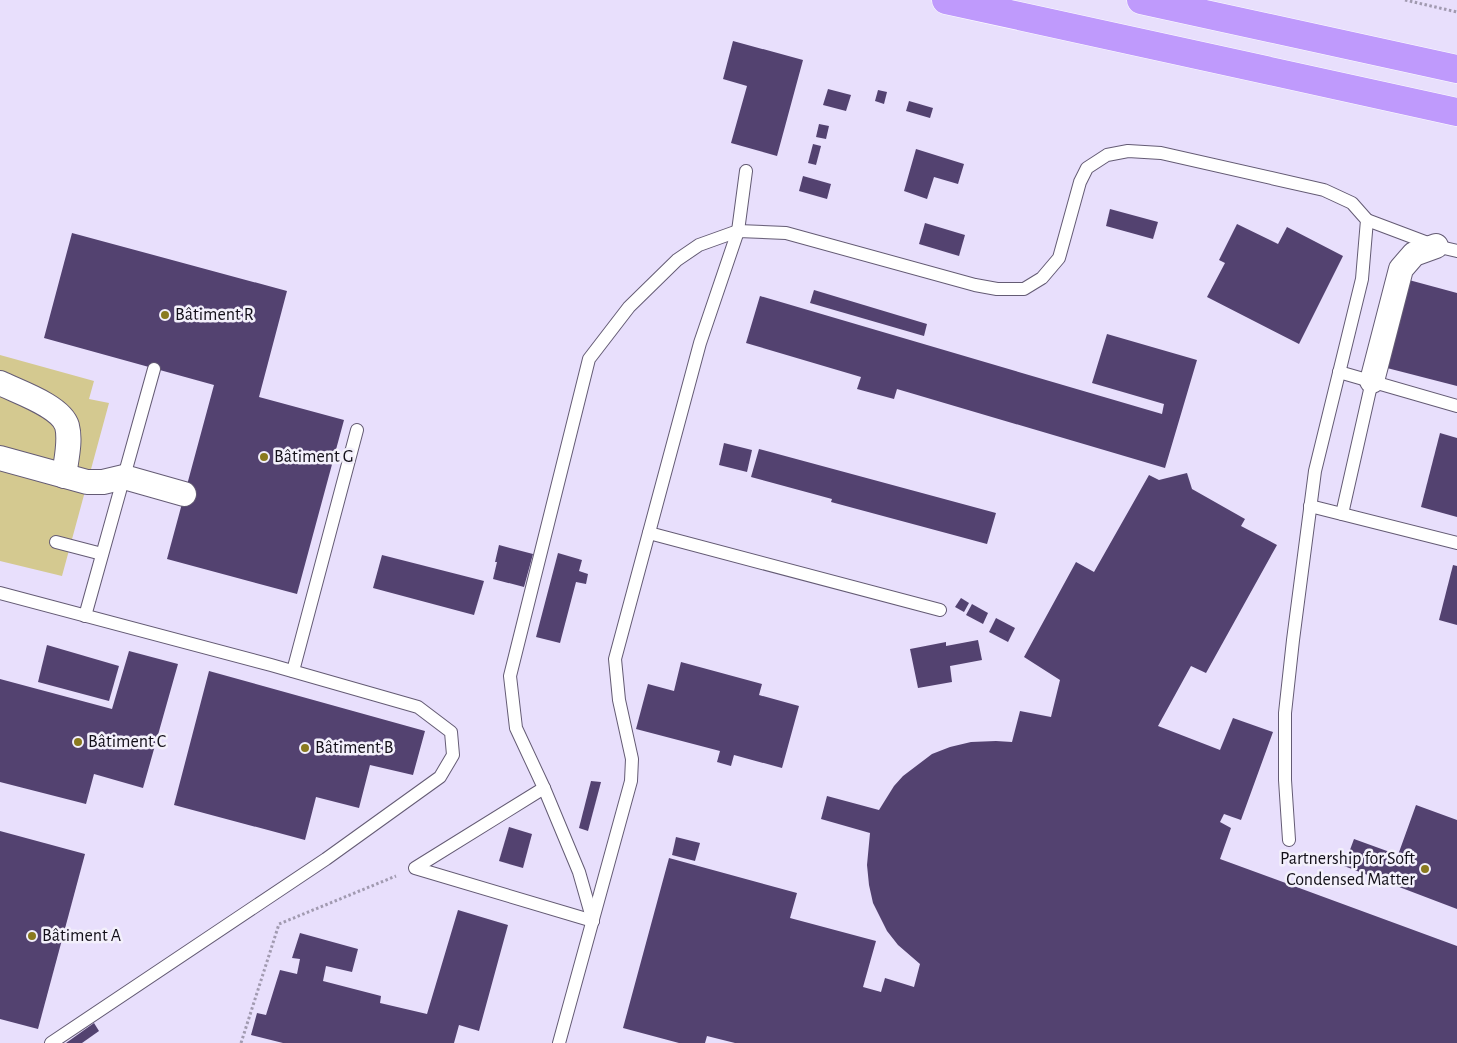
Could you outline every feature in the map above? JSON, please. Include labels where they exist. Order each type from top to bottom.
[{"type":"highway","points":[[946,0],[1457,112]]},
{"type":"highway","points":[[1141,0],[1457,69]]},
{"type":"street","points":[[1372,381],[1401,269],[1414,254],[1446,249]]},
{"type":"street","points":[[0,383],[50,406],[66,424],[68,449],[64,476]]},
{"type":"street","points":[[0,458],[87,482],[103,482],[124,477],[184,494]]},
{"type":"lane","points":[[593,921],[579,872],[544,788],[516,728],[510,676],[589,359],[629,308],[677,260],[699,245],[738,231],[786,233],[975,285],[997,290],[1024,289],[1042,278],[1059,258],[1080,182],[1087,168],[1107,155],[1128,151],[1161,154],[1324,190],[1352,203],[1367,220],[1446,249]]},
{"type":"lane","points":[[559,1043],[631,781],[632,759],[619,700],[615,658],[700,343],[738,231],[746,171]]},
{"type":"lane","points":[[1289,840],[1284,780],[1285,713],[1310,506],[1315,471],[1362,279],[1367,220]]},
{"type":"lane","points":[[85,616],[154,369]]},
{"type":"lane","points":[[1339,372],[1457,406]]},
{"type":"lane","points":[[1342,514],[1372,381]]},
{"type":"lane","points":[[293,672],[357,430]]},
{"type":"lane","points":[[1310,506],[1457,543]]},
{"type":"lane","points":[[649,533],[940,610]]},
{"type":"lane","points":[[56,542],[102,554]]},
{"type":"lane","points":[[0,593],[418,707],[451,732],[453,756],[440,777],[326,859],[51,1043]]},
{"type":"lane","points":[[415,868],[544,788]]},
{"type":"lane","points":[[415,868],[593,921]]},
{"type":"path","points":[[1405,0],[1457,12]]},
{"type":"path","points":[[241,1043],[279,924],[415,868]]},
{"type":"shaded area","points":[[0,355],[94,381],[89,399],[109,403],[62,576],[0,561]]},
{"type":"building","points":[[733,41],[803,60],[777,156],[731,143],[747,86],[723,79]]},
{"type":"building","points":[[828,89],[851,95],[846,111],[823,105]]},
{"type":"building","points":[[878,90],[887,92],[884,104],[875,101]]},
{"type":"building","points":[[909,101],[933,108],[930,118],[906,111]]},
{"type":"building","points":[[819,124],[829,126],[826,139],[816,137]]},
{"type":"building","points":[[813,144],[821,146],[816,165],[808,163]]},
{"type":"building","points":[[916,149],[964,164],[958,184],[934,177],[927,199],[904,191]]},
{"type":"building","points":[[803,176],[831,184],[827,199],[799,191]]},
{"type":"building","points":[[1110,209],[1158,222],[1153,239],[1106,226]]},
{"type":"building","points":[[925,223],[965,235],[959,256],[919,244]]},
{"type":"building","points":[[1237,224],[1278,244],[1287,227],[1343,256],[1299,344],[1207,297],[1225,263],[1219,260]]},
{"type":"building","points":[[72,233],[287,291],[259,397],[344,420],[297,594],[167,559],[214,385],[44,338]]},
{"type":"building","points":[[1409,280],[1457,293],[1457,386],[1387,368]]},
{"type":"building","points":[[814,290],[927,324],[924,336],[810,303]]},
{"type":"building","points":[[760,296],[1162,414],[1164,404],[1092,383],[1107,334],[1197,360],[1165,468],[897,389],[894,399],[857,389],[861,377],[746,343]]},
{"type":"building","points":[[1440,433],[1457,438],[1457,517],[1421,507]]},
{"type":"building","points":[[724,443],[752,450],[747,472],[719,465]]},
{"type":"building","points":[[759,449],[996,513],[987,544],[831,502],[832,499],[751,477]]},
{"type":"building","points":[[1187,473],[1192,489],[1245,519],[1241,526],[1277,545],[1206,673],[1191,666],[1158,726],[1220,750],[1233,718],[1273,732],[1241,820],[1224,814],[1220,822],[1231,828],[1220,859],[1457,946],[1457,1043],[735,1043],[707,1036],[705,1043],[679,1043],[623,1028],[669,858],[797,893],[790,918],[876,941],[863,987],[881,992],[885,978],[914,987],[920,964],[898,945],[887,931],[873,903],[867,865],[870,833],[821,819],[827,796],[879,810],[894,786],[903,776],[932,754],[971,742],[1012,742],[1020,711],[1051,717],[1060,680],[1024,657],[1076,562],[1094,572],[1149,475],[1159,480]]},
{"type":"building","points":[[499,545],[533,554],[524,587],[493,579]]},
{"type":"building","points":[[558,553],[582,560],[579,571],[588,574],[586,584],[576,582],[560,643],[536,637]]},
{"type":"building","points":[[382,555],[484,581],[474,615],[373,588]]},
{"type":"building","points":[[1453,565],[1457,566],[1457,625],[1439,620]]},
{"type":"building","points":[[961,598],[969,603],[964,612],[955,607]]},
{"type":"building","points":[[972,604],[988,613],[983,624],[966,615]]},
{"type":"building","points":[[996,618],[1015,628],[1008,642],[989,632]]},
{"type":"building","points":[[978,640],[982,660],[950,666],[952,682],[918,688],[910,649],[946,642],[946,646]]},
{"type":"building","points":[[47,645],[119,666],[109,701],[38,682]]},
{"type":"building","name":"Bâtiment C","points":[[129,651],[178,664],[143,788],[94,774],[86,804],[0,782],[0,679],[112,709]]},
{"type":"building","points":[[681,662],[762,684],[759,695],[799,706],[782,768],[734,755],[731,766],[717,762],[720,751],[636,729],[648,684],[674,691]]},
{"type":"building","name":"Bâtiment B","points":[[209,671],[425,731],[413,775],[370,765],[359,808],[316,797],[305,840],[174,805]]},
{"type":"building","points":[[591,781],[601,782],[588,831],[579,828]]},
{"type":"building","name":"Partnership for Soft Condensed Matter","points":[[1416,805],[1457,820],[1457,909],[1344,866],[1354,839],[1398,855]]},
{"type":"building","points":[[509,827],[532,834],[523,868],[499,861]]},
{"type":"building","name":"Bâtiment A","points":[[0,831],[85,854],[38,1029],[0,1019]]},
{"type":"building","points":[[676,837],[700,843],[695,861],[672,855]]},
{"type":"building","points":[[458,910],[508,925],[479,1031],[459,1025],[454,1043],[283,1043],[251,1035],[257,1013],[266,1015],[280,970],[297,974],[300,959],[292,958],[300,933],[358,949],[352,972],[326,966],[323,981],[381,996],[380,1003],[427,1014]]},
{"type":"building","points":[[94,1023],[99,1031],[82,1043],[66,1043]]},
{"type":"place","name":"Bâtiment R","points":[[165,315]]},
{"type":"place","name":"Bâtiment G","points":[[264,457]]},
{"type":"place","name":"Bâtiment C","points":[[78,742]]},
{"type":"place","name":"Bâtiment B","points":[[305,748]]},
{"type":"place","name":"Partnership for Soft Condensed Matter","points":[[1425,869]]},
{"type":"place","name":"Bâtiment A","points":[[32,936]]}]
